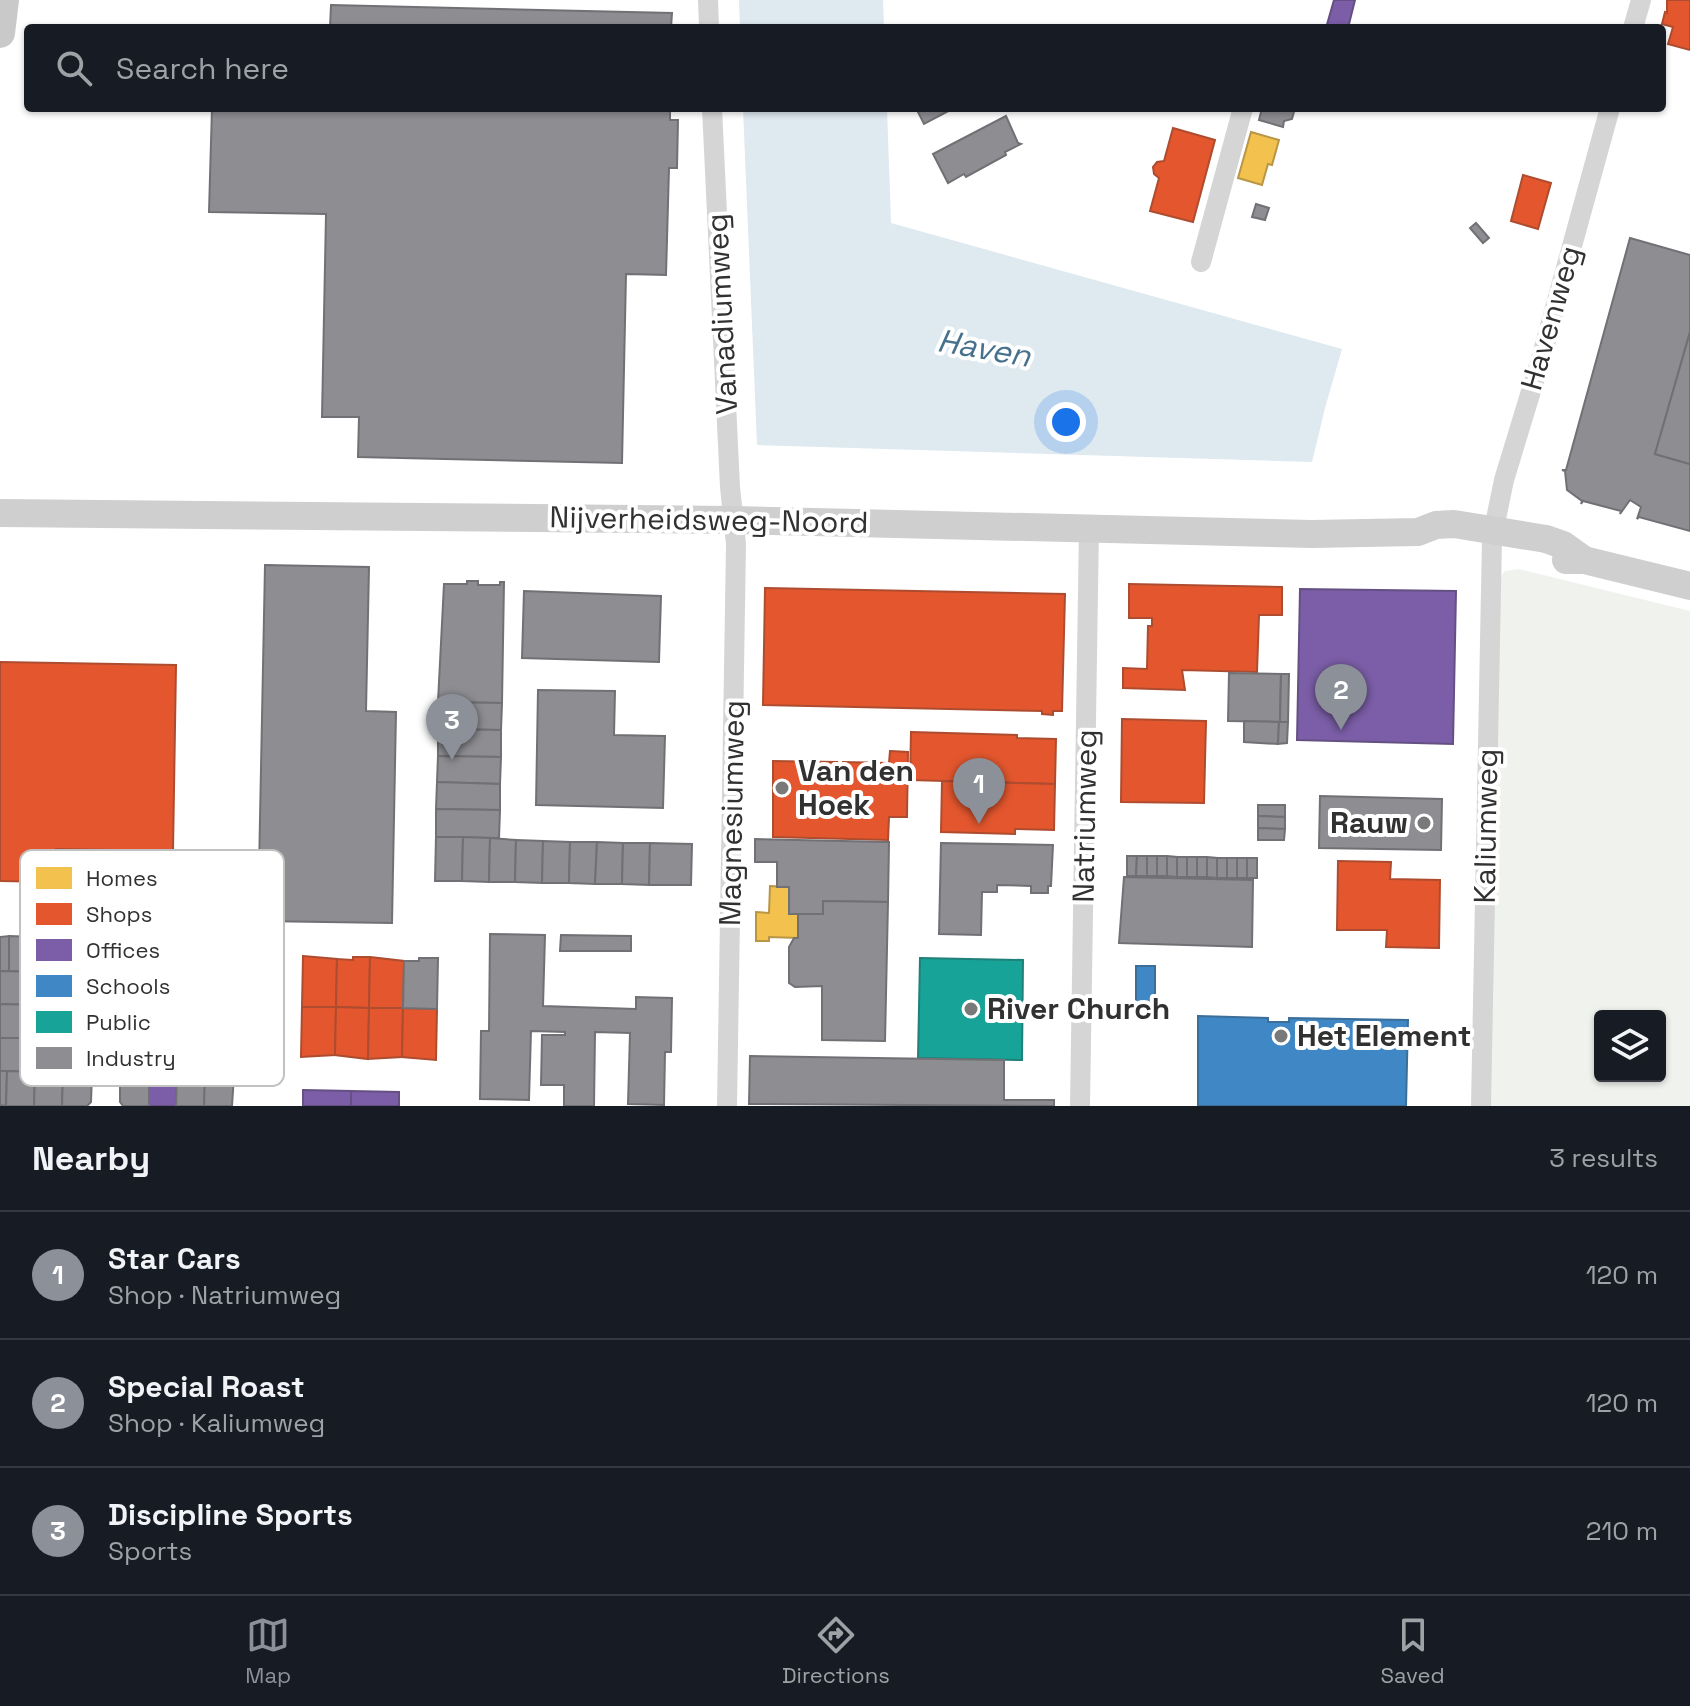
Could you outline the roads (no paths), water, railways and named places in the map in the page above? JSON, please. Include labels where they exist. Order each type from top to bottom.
[{"type":"main road","points":[[0,33],[4,0]]},
{"type":"street","points":[[708,0],[709,24]]},
{"type":"street","points":[[1634,24],[1641,0]]},
{"type":"street","name":"Vanadiumweg","points":[[712,112],[733,520]]},
{"type":"street","points":[[1201,262],[1242,112]]},
{"type":"street","name":"Havenweg","points":[[1492,538],[1504,480],[1609,112]]},
{"type":"street","name":"Nijverheidsweg-Noord","points":[[0,513],[733,520],[1312,534],[1418,532],[1436,525],[1454,524],[1492,538],[1563,545],[1584,560],[1690,586]]},
{"type":"street","name":"Magnesiumweg","points":[[727,1106],[736,544],[733,520]]},
{"type":"street","name":"Natriumweg","points":[[1080,1106],[1089,527]]},
{"type":"street","name":"Kaliumweg","points":[[1481,1106],[1492,538]]},
{"type":"water","points":[[739,0],[883,0],[884,24],[740,24]]},
{"type":"water","name":"Haven","points":[[743,112],[887,112],[891,223],[1342,349],[1312,462],[757,445]]},
{"type":"place","name":"Special Roast","points":[[1341,730]]},
{"type":"place","name":"Discipline Sports","points":[[452,760]]},
{"type":"place","name":"Van den Hoek","points":[[782,788]]},
{"type":"place","name":"Rauw","points":[[1424,823]]},
{"type":"place","name":"Star Cars","points":[[979,824]]},
{"type":"place","name":"River Church","points":[[971,1009]]},
{"type":"place","name":"Het Element","points":[[1281,1036]]}]
